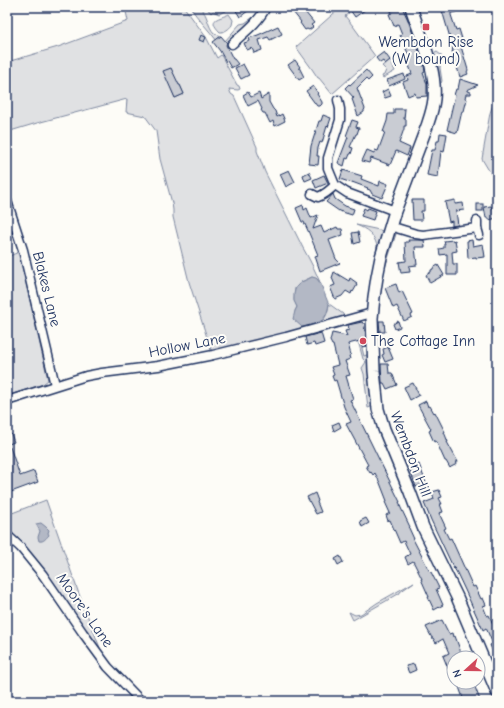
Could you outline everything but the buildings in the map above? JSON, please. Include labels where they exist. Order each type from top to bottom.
[{"type":"main road","name":"Wembdon Hill","points":[[411,7],[430,62],[434,88],[434,100],[432,112],[390,226],[376,277],[372,313],[374,376],[378,409],[380,419],[423,526],[457,597],[497,692]]},
{"type":"street","points":[[232,44],[258,19],[266,7]]},
{"type":"street","points":[[338,100],[340,120],[328,158],[328,168],[335,185],[347,193],[395,211]]},
{"type":"street","points":[[312,194],[318,197],[321,196],[335,185]]},
{"type":"street","name":"Blakes Lane","points":[[7,201],[26,262],[46,341],[55,385]]},
{"type":"street","points":[[390,226],[423,235],[477,228]]},
{"type":"street","name":"Hollow Lane","points":[[7,401],[77,378],[102,373],[158,366],[213,355],[372,313]]},
{"type":"street","name":"Moore's Lane","points":[[7,535],[21,548],[43,575],[108,667],[141,701]]},
{"type":"shaded area","points":[[125,7],[184,7],[206,37],[217,58],[221,55],[237,85],[239,86],[240,89],[238,90],[229,89],[231,94],[234,96],[257,147],[257,151],[265,172],[319,280],[312,277],[301,282],[295,288],[294,300],[297,307],[295,311],[302,327],[321,322],[326,316],[329,304],[343,314],[344,317],[300,331],[212,353],[189,282],[173,217],[172,203],[160,159],[156,131],[145,116],[126,112],[127,99],[7,132],[7,62],[58,47],[128,21]],"holes":[[[180,85],[184,94],[175,98],[171,88]]]},
{"type":"shaded area","points":[[190,7],[205,7],[203,11],[210,28],[214,33],[221,36],[217,39],[218,42],[196,16]]},
{"type":"shaded area","points":[[206,7],[211,9],[213,7],[226,7],[227,9],[219,14],[213,11],[211,13]]},
{"type":"shaded area","points":[[341,7],[347,7],[346,9],[349,13],[345,16],[375,56],[332,94],[318,78],[296,47]]},
{"type":"shaded area","points":[[492,7],[497,7],[497,37],[496,37]]},
{"type":"shaded area","points":[[229,14],[233,20],[232,25],[227,30],[220,32],[214,24],[214,21]]},
{"type":"shaded area","points":[[256,15],[256,17],[230,42],[226,43],[225,41],[240,24],[245,23]]},
{"type":"shaded area","points":[[437,52],[441,55],[440,68],[442,81],[439,84],[433,57]]},
{"type":"shaded area","points":[[390,60],[395,71],[383,78],[382,76],[386,70],[382,66]]},
{"type":"shaded area","points":[[497,93],[497,184],[482,159],[490,113]]},
{"type":"shaded area","points":[[356,225],[384,231],[374,271],[377,246],[376,242],[370,232]]},
{"type":"shaded area","points":[[396,234],[380,283],[388,244]]},
{"type":"shaded area","points":[[19,252],[48,380],[43,384],[7,396],[7,257]]},
{"type":"shaded area","points":[[312,277],[316,278],[320,284],[329,304],[328,310],[321,321],[313,325],[302,327],[293,319],[297,307],[294,301],[294,294],[298,285]]},
{"type":"shaded area","points":[[359,336],[364,356],[369,354],[373,406],[368,408],[362,368],[366,362],[363,359],[357,337]]},
{"type":"shaded area","points":[[46,500],[79,594],[104,658],[7,532],[7,515]]},
{"type":"shaded area","points":[[41,523],[49,530],[49,535],[45,540],[39,541],[38,537],[40,531],[36,524]]},
{"type":"shaded area","points":[[414,582],[400,593],[353,620],[349,612],[355,615],[361,614]]},
{"type":"place","name":"Wembdon Rise (W bound)","points":[[426,27]]},
{"type":"place","name":"The Cottage Inn","points":[[363,341]]}]
